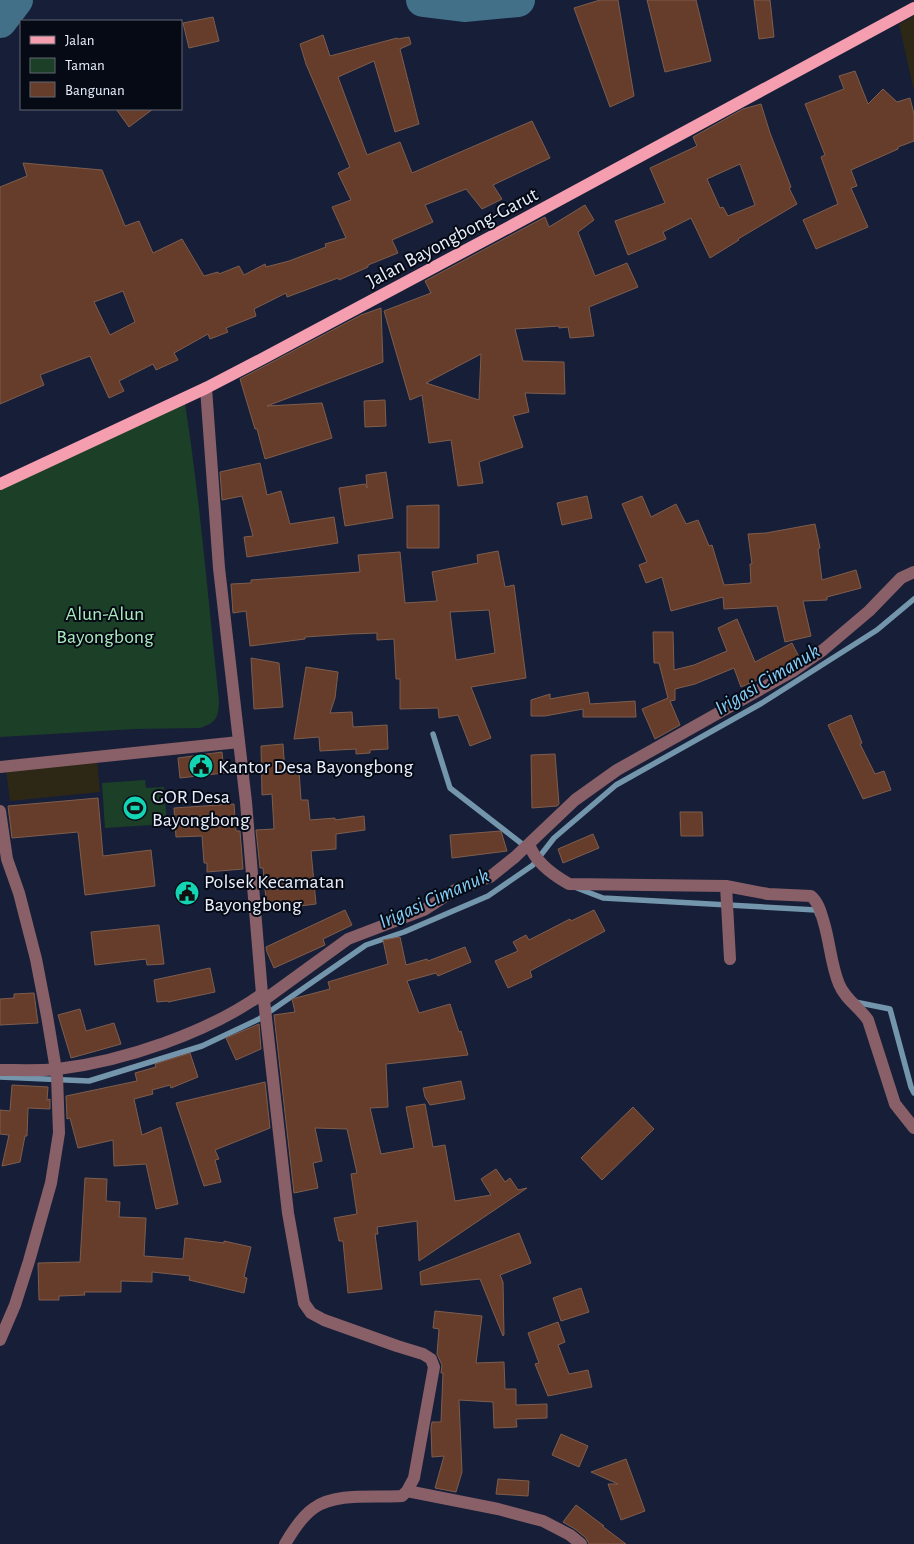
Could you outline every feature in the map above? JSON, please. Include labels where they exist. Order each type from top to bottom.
[{"type":"main road","name":"Jalan Bayongbong-Garut","points":[[0,484],[206,388],[498,234],[914,8]]},
{"type":"street","points":[[206,388],[219,568],[239,742],[266,1026],[288,1213],[304,1303],[311,1313],[324,1320],[423,1354],[431,1359],[434,1367],[414,1478],[407,1491],[402,1496],[351,1497],[327,1501],[314,1508],[303,1519],[285,1544]]},
{"type":"street","points":[[0,1070],[56,1073],[122,1057],[200,1030],[247,1005],[264,1000],[348,939],[424,910],[454,890],[490,876],[529,846],[576,800],[617,770],[793,671],[823,650],[869,611],[901,578],[914,572]]},
{"type":"street","points":[[0,767],[239,742]]},
{"type":"street","points":[[0,811],[7,859],[19,893],[36,959],[56,1073],[59,1133],[52,1183],[15,1305],[0,1340]]},
{"type":"street","points":[[529,846],[541,863],[555,876],[569,884],[726,886],[768,894],[811,896],[816,900],[826,931],[839,984],[846,996],[868,1020],[895,1104],[914,1128]]},
{"type":"street","points":[[726,886],[730,960]]},
{"type":"street","points":[[407,1491],[498,1509],[543,1521],[570,1535],[581,1544]]},
{"type":"shaded area","points":[[914,16],[914,91],[899,24]]},
{"type":"shaded area","points":[[97,760],[100,792],[10,801],[6,769]]},
{"type":"green space","name":"Alun-Alun Bayongbong","points":[[184,397],[199,511],[219,701],[216,719],[200,728],[135,729],[0,737],[0,482]]},
{"type":"green space","name":"GOR Desa Bayongbong","points":[[145,780],[146,788],[164,787],[167,824],[105,828],[102,783]]},
{"type":"building","points":[[600,0],[618,0],[634,96],[610,107],[574,8]]},
{"type":"building","points":[[647,0],[696,0],[711,61],[665,72]]},
{"type":"building","points":[[754,0],[770,0],[774,37],[759,39]]},
{"type":"building","points":[[213,17],[219,41],[189,48],[183,23]]},
{"type":"building","points":[[323,35],[330,56],[397,38],[409,37],[411,44],[400,49],[419,124],[395,132],[374,61],[338,77],[367,155],[400,142],[412,173],[532,121],[550,158],[493,185],[502,199],[482,209],[466,189],[425,205],[433,222],[392,240],[398,253],[368,265],[368,267],[339,280],[338,278],[287,297],[286,293],[254,309],[256,316],[226,328],[228,332],[210,339],[208,334],[174,353],[178,360],[156,370],[153,364],[119,381],[124,391],[109,398],[90,356],[40,375],[44,385],[0,404],[0,187],[27,176],[23,163],[102,170],[125,226],[139,221],[153,253],[182,239],[204,276],[218,272],[219,274],[239,266],[244,275],[265,264],[266,267],[289,261],[326,247],[325,244],[346,238],[332,207],[351,200],[338,173],[350,167],[306,64],[300,44]],"holes":[[[123,291],[135,322],[110,335],[94,302]]]},
{"type":"building","points":[[855,71],[868,104],[883,89],[897,102],[910,98],[914,114],[914,141],[851,170],[857,186],[851,188],[868,227],[816,249],[803,220],[838,204],[821,157],[825,155],[805,104],[844,89],[839,76]]},
{"type":"building","points":[[761,104],[791,187],[789,188],[797,204],[710,258],[691,218],[663,232],[666,239],[628,255],[615,221],[665,203],[650,168],[697,146],[693,137],[743,109]],"holes":[[[740,164],[755,205],[728,216],[723,207],[720,208],[707,179]]]},
{"type":"building","points":[[117,110],[152,110],[129,127]]},
{"type":"building","points":[[585,205],[594,220],[578,232],[595,276],[627,263],[638,287],[589,307],[594,336],[570,338],[568,327],[559,328],[559,326],[515,329],[523,361],[564,362],[565,394],[525,393],[529,412],[513,416],[523,447],[479,462],[483,483],[458,486],[451,440],[429,443],[422,395],[410,400],[384,311],[431,293],[425,281],[545,217],[549,227]],"holes":[[[481,354],[479,400],[426,383]]]},
{"type":"building","points":[[381,308],[383,362],[267,406],[322,403],[332,438],[265,459],[240,379],[361,315]]},
{"type":"building","points":[[385,400],[386,426],[365,427],[364,401]]},
{"type":"building","points":[[260,463],[267,495],[281,491],[290,524],[334,517],[338,543],[247,557],[244,537],[253,536],[242,496],[222,500],[220,472]]},
{"type":"building","points":[[386,472],[393,518],[345,526],[339,488],[365,484],[367,488],[366,475]]},
{"type":"building","points":[[587,496],[592,518],[562,525],[557,503]]},
{"type":"building","points":[[642,496],[651,517],[676,504],[686,524],[698,520],[709,546],[712,545],[724,585],[751,583],[750,564],[752,564],[748,534],[766,533],[815,524],[820,548],[818,549],[822,580],[856,570],[861,588],[827,597],[827,600],[803,601],[811,636],[785,642],[777,606],[724,609],[723,597],[671,611],[662,577],[646,583],[639,565],[647,562],[622,504]]},
{"type":"building","points":[[439,505],[439,548],[407,548],[407,506]]},
{"type":"building","points":[[498,551],[505,587],[514,585],[526,678],[471,687],[491,738],[470,746],[458,715],[439,718],[438,708],[400,709],[400,679],[396,679],[394,639],[377,640],[377,633],[350,634],[305,637],[305,639],[250,646],[246,611],[233,613],[231,584],[251,583],[251,580],[360,572],[358,555],[400,552],[405,603],[437,601],[432,572],[478,563],[477,555]],"holes":[[[489,610],[495,653],[456,660],[450,612]]]},
{"type":"building","points":[[737,619],[755,662],[792,643],[799,657],[771,674],[741,687],[734,668],[695,684],[675,689],[675,700],[670,701],[680,725],[655,739],[642,709],[668,698],[659,663],[654,663],[653,632],[673,632],[674,670],[694,665],[727,651],[718,628]]},
{"type":"building","points":[[251,658],[279,663],[283,707],[254,709]]},
{"type":"building","points":[[306,667],[338,672],[335,698],[330,713],[352,712],[353,727],[387,725],[388,749],[370,750],[370,753],[356,754],[356,749],[320,751],[319,737],[294,739]]},
{"type":"building","points":[[588,692],[590,704],[635,701],[636,717],[583,717],[583,709],[545,716],[531,716],[531,700],[550,694],[550,699]]},
{"type":"building","points":[[851,715],[862,743],[860,744],[875,774],[884,771],[891,790],[863,799],[828,725]]},
{"type":"building","points":[[283,744],[285,772],[299,771],[301,800],[308,800],[310,820],[335,818],[335,820],[364,816],[365,830],[336,834],[336,849],[311,851],[316,904],[267,910],[263,868],[260,868],[256,830],[274,829],[272,794],[262,795],[261,746]]},
{"type":"building","name":"Kantor Desa Bayongbong","points":[[222,752],[224,773],[180,778],[178,758]]},
{"type":"building","points":[[555,754],[559,804],[557,806],[532,808],[531,755]]},
{"type":"building","points":[[98,798],[103,856],[151,850],[155,886],[85,895],[78,832],[12,838],[8,806]]},
{"type":"building","points":[[234,804],[236,831],[240,831],[243,869],[207,872],[207,863],[204,863],[202,836],[176,837],[174,808]]},
{"type":"building","points":[[680,812],[702,812],[703,836],[681,836]]},
{"type":"building","points":[[501,831],[507,851],[452,858],[450,835]]},
{"type":"building","points":[[593,834],[599,848],[563,863],[558,849]]},
{"type":"building","points":[[345,910],[352,925],[323,939],[325,945],[274,968],[266,947]]},
{"type":"building","points":[[594,910],[605,931],[530,971],[532,977],[508,988],[495,961],[518,951],[513,942],[526,935],[529,940],[570,919],[571,921]]},
{"type":"building","points":[[159,925],[164,964],[147,965],[146,959],[95,965],[91,932]]},
{"type":"building","points":[[400,937],[406,965],[427,959],[428,961],[465,947],[471,962],[438,976],[436,973],[407,981],[419,1013],[450,1004],[468,1055],[386,1064],[388,1107],[370,1108],[381,1154],[414,1148],[406,1107],[425,1104],[433,1147],[445,1145],[455,1201],[491,1195],[481,1179],[496,1169],[505,1182],[510,1178],[518,1190],[527,1188],[419,1261],[417,1221],[377,1227],[378,1234],[375,1234],[382,1289],[348,1293],[343,1241],[339,1241],[334,1218],[357,1214],[351,1174],[357,1173],[347,1129],[315,1128],[322,1161],[313,1163],[318,1188],[294,1193],[274,1015],[295,1012],[292,999],[330,989],[328,982],[388,964],[383,940]]},
{"type":"building","points":[[210,968],[215,992],[168,1002],[157,1002],[154,980]]},
{"type":"building","points":[[34,993],[38,1023],[0,1025],[0,999],[14,998],[14,994]]},
{"type":"building","points":[[80,1009],[86,1031],[114,1023],[121,1044],[71,1058],[58,1015]]},
{"type":"building","points":[[259,1024],[261,1049],[236,1060],[226,1038]]},
{"type":"building","points":[[190,1053],[198,1077],[171,1088],[170,1085],[152,1090],[153,1094],[134,1099],[142,1135],[161,1127],[178,1204],[156,1209],[146,1164],[114,1166],[113,1140],[78,1148],[70,1118],[67,1119],[66,1096],[137,1081],[135,1073],[156,1067],[155,1064]]},
{"type":"building","points":[[461,1081],[465,1099],[430,1105],[425,1097],[423,1088]]},
{"type":"building","points":[[265,1082],[270,1128],[215,1150],[219,1159],[215,1160],[221,1182],[204,1186],[176,1103]]},
{"type":"building","points":[[12,1085],[48,1087],[47,1100],[50,1099],[50,1109],[28,1108],[27,1136],[25,1136],[20,1162],[2,1166],[9,1135],[0,1134],[0,1110],[10,1111]]},
{"type":"building","points":[[633,1107],[654,1129],[602,1180],[581,1158]]},
{"type":"building","points":[[85,1178],[107,1179],[106,1201],[120,1202],[119,1217],[146,1218],[144,1256],[183,1259],[185,1238],[224,1243],[224,1241],[251,1247],[244,1277],[247,1278],[244,1293],[189,1280],[190,1276],[152,1272],[152,1282],[121,1281],[121,1292],[84,1292],[85,1295],[59,1296],[59,1300],[39,1300],[38,1263],[80,1262]]},
{"type":"building","points":[[519,1233],[531,1263],[500,1275],[503,1282],[503,1336],[480,1279],[421,1285],[420,1272]]},
{"type":"building","points":[[581,1288],[589,1312],[561,1321],[553,1298]]},
{"type":"building","points":[[435,1311],[482,1316],[476,1363],[504,1362],[505,1389],[516,1389],[516,1405],[547,1404],[547,1418],[516,1419],[517,1427],[494,1428],[493,1402],[459,1400],[462,1472],[456,1492],[435,1488],[444,1456],[432,1457],[431,1428],[432,1422],[441,1422],[443,1373],[441,1373],[442,1365],[437,1354],[439,1329],[433,1328]]},
{"type":"building","points":[[558,1322],[565,1342],[558,1345],[569,1374],[588,1370],[592,1387],[548,1396],[535,1364],[539,1363],[528,1333]]},
{"type":"building","points":[[561,1434],[588,1446],[579,1467],[552,1455]]},
{"type":"building","points":[[626,1459],[645,1511],[621,1520],[608,1484],[618,1484],[591,1472]]},
{"type":"building","points":[[498,1479],[529,1481],[528,1496],[496,1494]]},
{"type":"building","points":[[576,1505],[626,1544],[589,1544],[586,1538],[563,1522]]},
{"type":"waterway","points":[[0,21],[16,0]]},
{"type":"waterway","points":[[423,0],[464,5],[518,0]]},
{"type":"waterway","name":"Irigasi Cimanuk","points":[[0,1077],[89,1081],[202,1046],[259,1019],[366,945],[404,932],[488,896],[533,865],[554,838],[616,785],[762,703],[877,630],[914,599]]},
{"type":"waterway","points":[[433,734],[450,788],[526,847]]},
{"type":"waterway","points":[[577,888],[603,898],[816,910],[818,915]]},
{"type":"waterway","points":[[855,1002],[890,1009],[914,1093]]},
{"type":"place","name":"Kantor Desa Bayongbong","points":[[201,766]]},
{"type":"place","name":"GOR Desa Bayongbong","points":[[135,808]]},
{"type":"place","name":"Polsek Kecamatan Bayongbong","points":[[187,893]]}]
